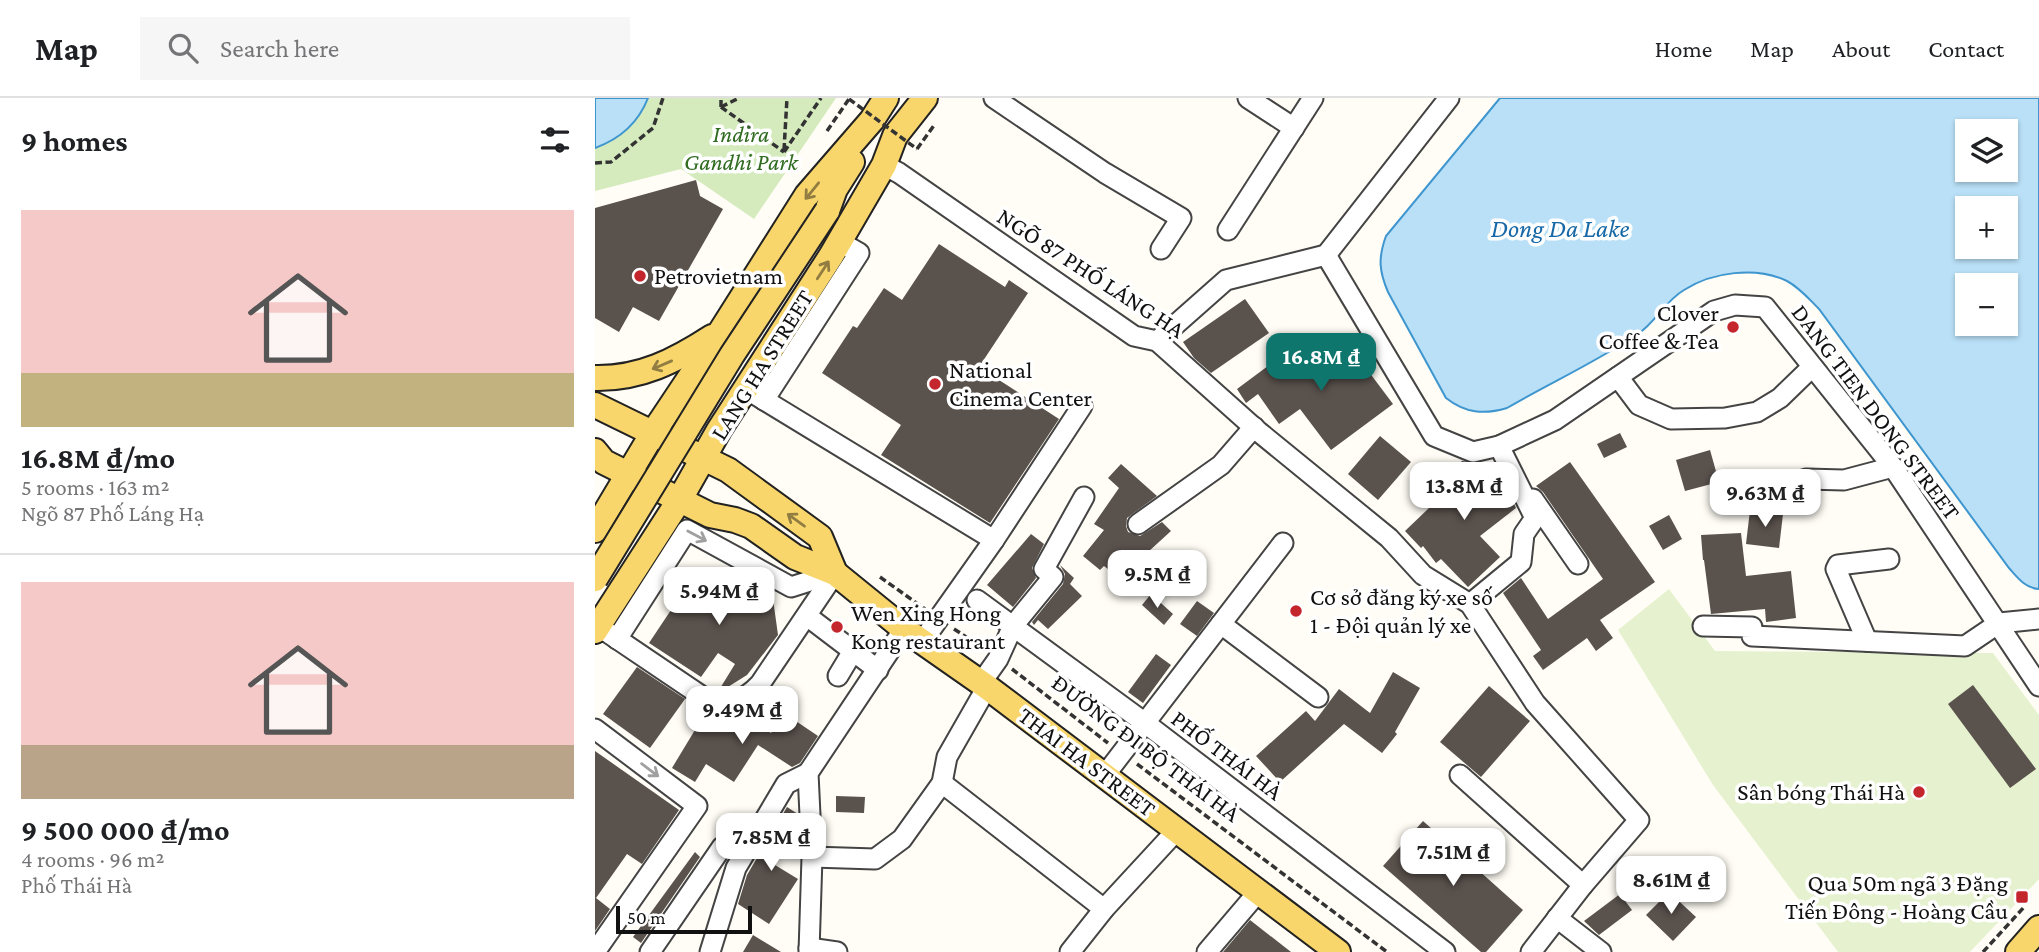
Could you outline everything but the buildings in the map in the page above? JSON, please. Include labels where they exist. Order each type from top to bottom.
[{"type":"main road","points":[[649,549],[598,525],[653,433],[807,195],[872,120],[886,98]]},
{"type":"main road","name":"LANG HA STREET","points":[[603,632],[719,430],[755,394],[884,165],[895,136],[925,98]]},
{"type":"main road","points":[[595,579],[732,355],[827,211],[835,189],[859,151],[872,120]]},
{"type":"main road","points":[[827,211],[845,195],[895,136]]},
{"type":"main road","points":[[595,378],[629,376],[655,368],[683,356],[721,331]]},
{"type":"main road","points":[[699,365],[755,394]]},
{"type":"main road","name":"THAI HA STREET","points":[[595,405],[728,470],[820,537],[835,573]]},
{"type":"main road","name":"THAI HA STREET","points":[[595,451],[604,461],[629,474],[710,515],[751,526],[796,557],[835,573],[913,636],[984,685],[1338,952]]},
{"type":"main road","points":[[2018,952],[2039,928]]},
{"type":"street","points":[[994,98],[1105,173],[1181,218],[1161,249]]},
{"type":"street","points":[[1248,98],[1294,128]]},
{"type":"street","points":[[1228,230],[1313,98]]},
{"type":"street","points":[[1157,341],[1226,280],[1326,254],[1449,98]]},
{"type":"street","name":"NGÕ 87 PHỐ LÁNG HẠ","points":[[884,165],[1134,336],[1157,341],[1254,427],[1388,538],[1423,575],[1470,604],[1535,703],[1639,820],[1583,885]]},
{"type":"street","name":"DANG TIEN DONG STREET","points":[[1326,254],[1434,436],[1473,452],[1505,444],[1555,420],[1714,311],[1735,305],[1765,307],[1893,467],[2039,686]]},
{"type":"street","points":[[1618,377],[1639,405],[1671,419],[1725,418],[1757,412],[1780,398],[1812,367]]},
{"type":"street","points":[[755,394],[994,540]]},
{"type":"street","points":[[710,952],[736,868],[786,784],[808,773],[878,670],[913,636],[939,618],[1082,406]]},
{"type":"street","points":[[1138,524],[1221,465],[1254,427]]},
{"type":"street","points":[[1505,444],[1525,487],[1578,564]]},
{"type":"street","points":[[1470,604],[1521,562],[1524,534],[1535,518],[1505,444]]},
{"type":"street","points":[[1728,496],[1779,489],[1806,479],[1844,480],[1893,467]]},
{"type":"street","points":[[812,857],[875,859],[902,839],[942,783],[947,757],[1013,626],[1053,577],[1044,569],[1084,497]]},
{"type":"street","points":[[687,530],[791,587],[835,573],[755,690],[734,702],[720,704],[706,699],[603,632],[687,530]]},
{"type":"street","points":[[1105,775],[1283,543]]},
{"type":"street","points":[[1867,641],[1836,567],[1889,559]]},
{"type":"street","name":"PHỐ THÁI HÀ","points":[[977,600],[1146,723],[1445,952]]},
{"type":"street","points":[[807,616],[878,670]]},
{"type":"street","points":[[1703,626],[1752,627],[1752,636],[1965,646],[1999,623],[2039,619]]},
{"type":"street","points":[[1221,624],[1318,697]]},
{"type":"street","points":[[838,676],[853,651]]},
{"type":"street","points":[[595,729],[697,806],[595,952]]},
{"type":"street","points":[[808,773],[812,857],[809,950],[837,952]]},
{"type":"street","points":[[1460,775],[1583,885],[1531,952]]},
{"type":"street","points":[[942,783],[1104,909]]},
{"type":"street","points":[[1070,952],[1104,909],[1177,830]]},
{"type":"street","points":[[650,952],[723,847]]},
{"type":"street","points":[[1207,952],[1259,891]]},
{"type":"street","points":[[1557,918],[1601,952]]},
{"type":"path","points":[[595,163],[611,162],[653,128],[663,98]]},
{"type":"path","points":[[721,98],[721,107]]},
{"type":"path","points":[[721,107],[739,98]]},
{"type":"path","points":[[784,152],[787,98]]},
{"type":"path","points":[[784,152],[821,98]]},
{"type":"path","points":[[827,131],[849,99],[917,149],[935,124]]},
{"type":"path","points":[[721,107],[784,152]]},
{"type":"path","name":"ĐƯỜNG ĐI BỘ THÁI HÀ","points":[[880,577],[998,659],[1387,952]]},
{"type":"path","points":[[1983,952],[2025,906]]},
{"type":"green space","name":"Indira Gandhi Park","points":[[595,98],[836,98],[754,219],[681,169],[595,191]]},
{"type":"green space","points":[[1669,589],[1715,651],[1993,653],[2039,715],[2039,879],[1970,952],[1838,952],[1713,785],[1618,630]]},
{"type":"water","points":[[595,98],[648,98],[639,116],[627,129],[595,148]]},
{"type":"water","name":"Dong Da Lake","points":[[1500,98],[2039,98],[2039,589],[2026,585],[2009,568],[1819,309],[1787,281],[1762,274],[1734,273],[1695,284],[1671,300],[1644,329],[1606,354],[1507,408],[1490,412],[1475,411],[1460,407],[1446,398],[1388,292],[1381,264],[1386,236]]},
{"type":"place","name":"Petrovietnam","points":[[640,276]]},
{"type":"place","name":"Clover Coffee & Tea","points":[[1733,327]]},
{"type":"place","name":"National Cinema Center","points":[[935,384]]},
{"type":"place","name":"Cơ sở đăng ký xe số 1 - Đội quản lý xe","points":[[1296,611]]},
{"type":"place","name":"Wen Xing Hong Kong restaurant","points":[[837,627]]},
{"type":"place","name":"Sân bóng Thái Hà","points":[[1919,792]]},
{"type":"place","name":"Qua 50m ngã 3 Đặng Tiến Đông - Hoàng Cầu","points":[[2022,897]]}]
